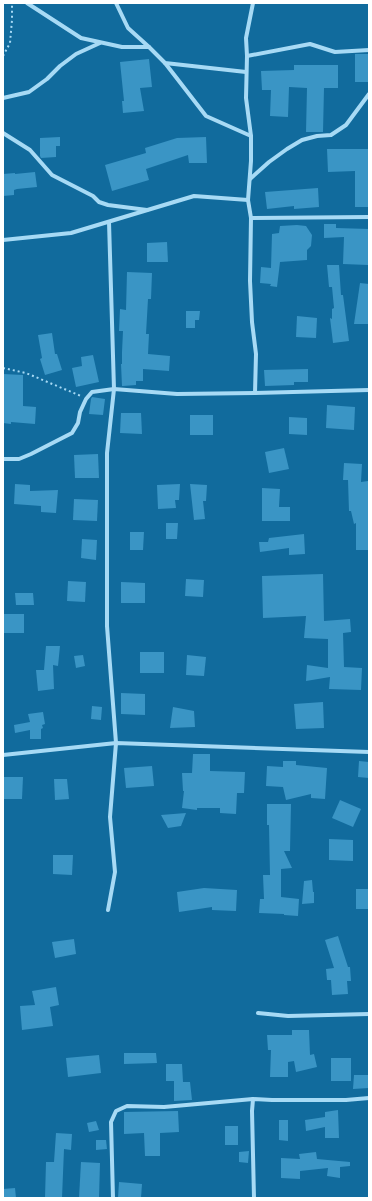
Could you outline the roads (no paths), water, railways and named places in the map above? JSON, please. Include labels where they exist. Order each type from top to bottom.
[{"type":"street","points":[[27,3],[81,38],[122,47],[149,46]]},
{"type":"street","points":[[116,3],[128,28],[149,46],[165,63],[206,116],[251,136]]},
{"type":"street","points":[[254,3],[246,38],[246,98],[251,136],[248,200],[251,218],[250,281],[252,322],[256,354],[255,393]]},
{"type":"street","points":[[3,98],[29,92],[76,54],[101,43]]},
{"type":"street","points":[[247,56],[310,44],[335,52],[369,50]]},
{"type":"street","points":[[165,63],[246,72]]},
{"type":"street","points":[[250,180],[269,162],[302,140],[317,136],[331,135],[346,125],[369,94]]},
{"type":"street","points":[[3,133],[30,150],[52,175],[93,196],[99,202],[108,205],[149,211]]},
{"type":"street","points":[[3,240],[71,233],[149,211],[171,202],[194,196],[248,200]]},
{"type":"street","points":[[251,218],[369,217]]},
{"type":"street","points":[[108,910],[116,872],[110,817],[116,743],[107,626],[108,453],[114,389],[109,222]]},
{"type":"street","points":[[3,459],[19,459],[72,432],[78,423],[80,412],[86,399],[92,392],[114,389],[177,394],[369,390]]},
{"type":"street","points":[[3,755],[116,743],[369,752]]},
{"type":"street","points":[[258,1013],[288,1016],[369,1014]]},
{"type":"street","points":[[113,1198],[111,1122],[116,1111],[127,1106],[164,1107],[253,1099],[346,1100],[369,1098]]},
{"type":"street","points":[[253,1099],[254,1198]]}]
